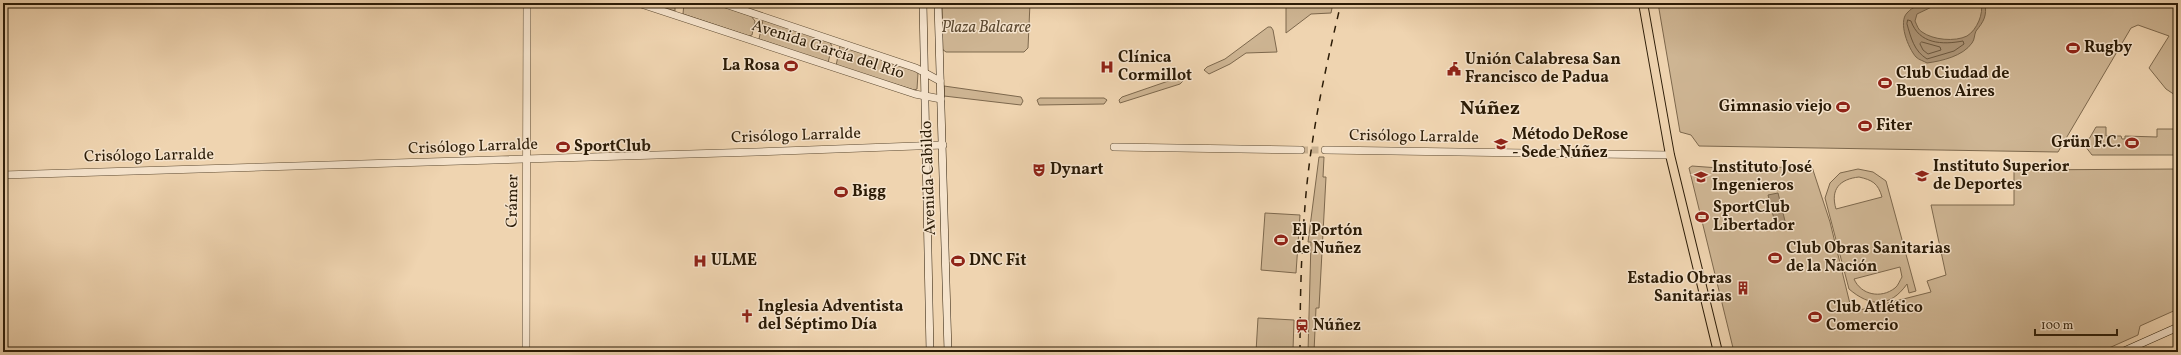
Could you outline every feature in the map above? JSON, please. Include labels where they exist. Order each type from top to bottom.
[{"type":"main road","points":[[1643,3],[1670,155],[1718,352]]},
{"type":"street","name":"Crámer","points":[[526,352],[527,3]]},
{"type":"street","name":"Avenida García del Río","points":[[638,3],[924,97],[941,99]]},
{"type":"street","name":"Avenida García del Río","points":[[722,3],[924,72],[940,81]]},
{"type":"street","name":"Avenida Cabildo","points":[[923,3],[930,352]]},
{"type":"street","name":"Avenida Cabildo","points":[[938,3],[948,352]]},
{"type":"street","name":"Crisólogo Larralde","points":[[3,175],[943,145]]},
{"type":"street","points":[[1114,147],[1301,150]]},
{"type":"street","name":"Crisólogo Larralde","points":[[1325,150],[1670,155]]},
{"type":"street","points":[[2122,352],[2178,327]]},
{"type":"green space","points":[[649,3],[675,3],[675,11]]},
{"type":"green space","points":[[684,3],[713,3],[751,16],[755,21],[752,35],[749,36],[683,14]]},
{"type":"green space","name":"Plaza Balcarce","points":[[942,3],[1030,3],[1028,48],[1024,52],[946,52],[942,49]]},
{"type":"green space","points":[[1286,3],[1333,3],[1331,13],[1311,14],[1286,33]]},
{"type":"green space","name":"Club Ciudad de Buenos Aires","points":[[1658,3],[2178,3],[2178,97],[2166,89],[2149,68],[2169,36],[2138,25],[2131,28],[2058,152],[1699,146],[1691,135],[1680,132]]},
{"type":"green space","points":[[763,20],[829,41],[832,46],[828,63],[759,39]]},
{"type":"green space","points":[[1268,27],[1271,27],[1273,30],[1277,52],[1246,53],[1230,64],[1209,74],[1204,70],[1207,67],[1225,59]]},
{"type":"green space","points":[[840,46],[915,70],[918,73],[917,89],[914,90],[836,66]]},
{"type":"green space","points":[[1180,77],[1184,80],[1180,84],[1120,103],[1119,100],[1122,97]]},
{"type":"green space","points":[[944,86],[1021,97],[1023,101],[1021,105],[944,96]]},
{"type":"green space","points":[[1040,98],[1104,98],[1107,100],[1104,104],[1039,105],[1037,100]]},
{"type":"green space","name":"Grün F.C.","points":[[2096,127],[2106,127],[2106,136],[2121,136],[2122,139],[2125,139],[2125,136],[2157,137],[2157,129],[2178,129],[2178,155],[2092,155],[2085,146]]},
{"type":"green space","points":[[1319,157],[1324,157],[1323,177],[1326,177],[1319,308],[1316,308],[1314,352],[1308,352],[1311,242],[1308,242]]},
{"type":"green space","points":[[1692,166],[1719,168],[1812,167],[1830,222],[1852,312],[1931,292],[1927,281],[1946,275],[1931,205],[2014,205],[2014,170],[2178,169],[2178,309],[2140,326],[2138,335],[2100,352],[1734,352],[1689,168]]},
{"type":"green space","points":[[1858,169],[1873,172],[1886,181],[1916,291],[1909,293],[1907,284],[1900,292],[1887,301],[1872,302],[1857,295],[1849,289],[1825,198],[1830,183],[1840,173]],"holes":[[[1859,177],[1868,179],[1874,183],[1879,188],[1882,197],[1836,209],[1834,196],[1838,186],[1847,180]],[[1900,267],[1902,277],[1898,284],[1895,288],[1884,293],[1872,294],[1866,292],[1861,289],[1854,279]]]},
{"type":"green space","name":"El Portón de Nuñez","points":[[1265,213],[1300,215],[1296,273],[1261,270]]},
{"type":"green space","points":[[1258,318],[1294,320],[1293,350],[1256,352]]},
{"type":"water","points":[[1926,3],[1940,3],[1917,14],[1915,21],[1919,29],[1932,37],[1956,39],[1967,36],[1974,30],[1981,16],[1981,3],[1985,3],[1986,11],[1984,18],[1976,31],[1973,42],[1968,48],[1958,55],[1933,62],[1927,63],[1916,57],[1907,41],[1903,22],[1904,17],[1909,11]]},
{"type":"water","points":[[1778,193],[1785,221],[1775,223],[1768,195]]},
{"type":"tunnel","points":[[1301,150],[1325,150]]},
{"type":"railway","points":[[1300,352],[1302,261],[1310,155],[1329,53],[1341,3]]},
{"type":"place","name":"Rugby","points":[[2073,48]]},
{"type":"place","name":"La Rosa","points":[[791,66]]},
{"type":"place","name":"Clínica Cormillot","points":[[1107,67]]},
{"type":"place","name":"Unión Calabresa San Francisco de Padua","points":[[1454,69]]},
{"type":"place","name":"Club Ciudad de Buenos Aires","points":[[1885,83]]},
{"type":"place","name":"Gimnasio viejo","points":[[1843,107]]},
{"type":"place","name":"Fiter","points":[[1865,126]]},
{"type":"place","name":"Grün F.C.","points":[[2132,143]]},
{"type":"place","name":"Método DeRose - Sede Núñez","points":[[1501,144]]},
{"type":"place","name":"SportClub","points":[[563,147]]},
{"type":"place","name":"Dynart","points":[[1039,170]]},
{"type":"place","name":"Instituto Superior de Deportes","points":[[1922,176]]},
{"type":"place","name":"Instituto José Ingenieros","points":[[1701,177]]},
{"type":"place","name":"Bigg","points":[[841,192]]},
{"type":"place","name":"SportClub Libertador","points":[[1702,217]]},
{"type":"place","name":"El Portón de Nuñez","points":[[1281,240]]},
{"type":"place","name":"Club Obras Sanitarias de la Nación","points":[[1775,258]]},
{"type":"place","name":"ULME","points":[[700,261]]},
{"type":"place","name":"DNC Fit","points":[[958,261]]},
{"type":"place","name":"Estadio Obras Sanitarias","points":[[1743,288]]},
{"type":"place","name":"Inglesia Adventista del Séptimo Día","points":[[747,316]]},
{"type":"place","name":"Club Atlético Comercio","points":[[1815,317]]},
{"type":"place","name":"Núñez","points":[[1302,326]]},
{"type":"district","name":"Núñez","points":[[1490,109]]}]
